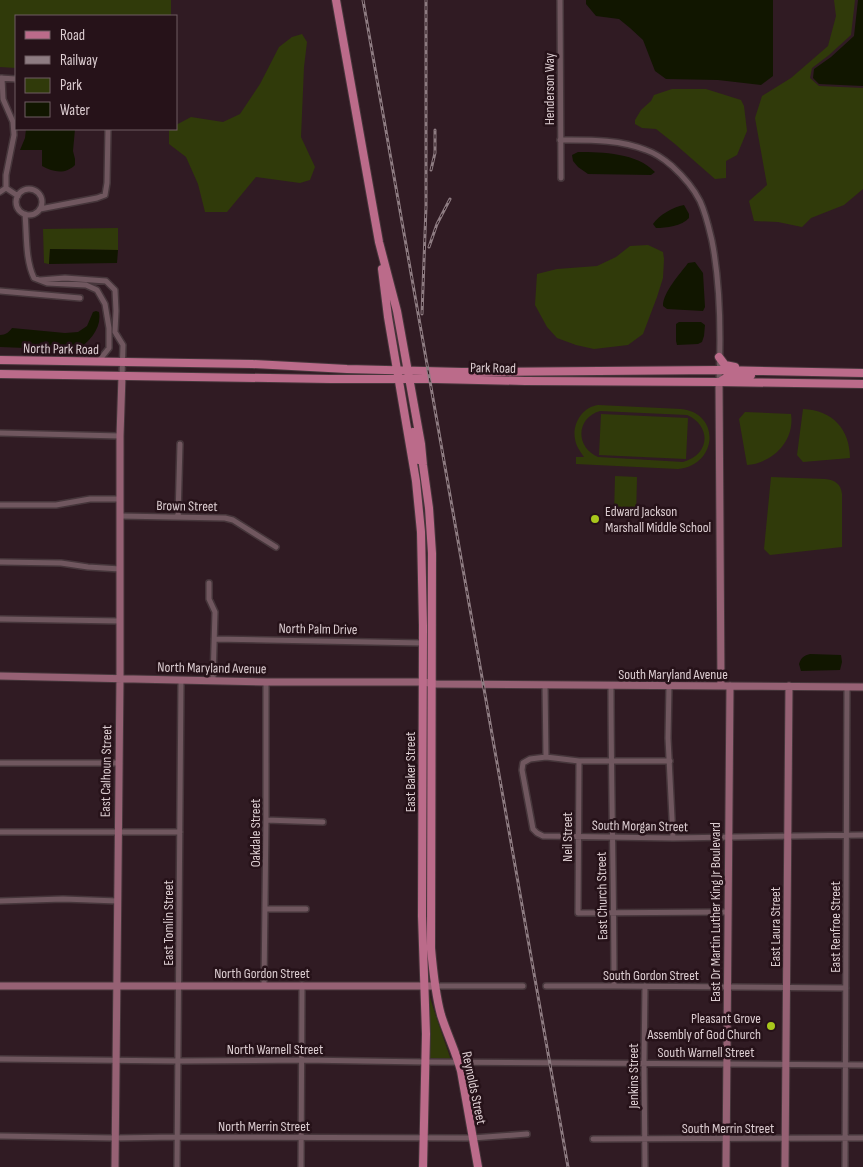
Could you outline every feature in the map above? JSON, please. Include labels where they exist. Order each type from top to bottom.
[{"type":"main road","points":[[336,0],[379,242],[396,370],[404,379],[409,371],[397,311],[379,242]]},
{"type":"main road","points":[[720,357],[725,365],[733,367],[777,368],[794,371]]},
{"type":"main road","name":"North Park Road","points":[[0,360],[122,362]]},
{"type":"main road","name":"Park Road","points":[[122,362],[252,364],[409,371],[720,370],[863,373]]},
{"type":"main road","points":[[640,381],[647,378],[706,378],[720,370]]},
{"type":"main road","points":[[719,382],[727,377],[774,375],[794,371]]},
{"type":"main road","name":"North Park Road","points":[[0,374],[122,376]]},
{"type":"main road","name":"Park Road","points":[[122,376],[863,384]]},
{"type":"main road","name":"East Baker Street","points":[[404,379],[421,444],[422,466],[429,508],[432,553],[431,948],[434,986]]},
{"type":"main road","name":"East Baker Street","points":[[404,379],[411,454],[420,509],[422,554],[422,916],[426,1062],[424,1167]]},
{"type":"main road","name":"Reynolds Street","points":[[434,986],[441,1015],[458,1062],[478,1167]]},
{"type":"street","name":"Henderson Way","points":[[560,0],[561,178]]},
{"type":"street","points":[[6,188],[6,175],[14,135],[13,122],[3,99],[1,78],[15,78]]},
{"type":"street","points":[[40,209],[105,195],[108,130]]},
{"type":"street","points":[[560,140],[591,140],[621,143],[648,150],[666,161],[682,175],[693,189],[701,203],[709,228],[719,295],[721,686]]},
{"type":"street","points":[[0,192],[6,188]]},
{"type":"street","points":[[6,188],[18,196]]},
{"type":"street","points":[[30,189],[37,192],[42,199],[40,209],[35,214],[26,214],[17,207],[18,196],[30,189]]},
{"type":"street","points":[[26,214],[29,265],[34,278],[47,283],[88,286],[97,290],[106,305],[112,332],[123,345],[122,376]]},
{"type":"street","points":[[40,280],[65,278],[106,281],[115,290],[116,303],[109,348],[98,362]]},
{"type":"street","points":[[88,286],[89,279]]},
{"type":"street","points":[[46,295],[47,283]]},
{"type":"street","points":[[0,291],[80,298]]},
{"type":"street","points":[[106,305],[116,303]]},
{"type":"street","name":"East Calhoun Street","points":[[115,1167],[122,376]]},
{"type":"street","points":[[0,434],[120,436]]},
{"type":"street","points":[[178,517],[180,444]]},
{"type":"street","points":[[0,505],[56,505],[90,499],[120,499]]},
{"type":"street","name":"Brown Street","points":[[120,516],[225,518],[233,520],[276,547]]},
{"type":"street","points":[[0,562],[61,563],[120,569]]},
{"type":"street","points":[[209,583],[209,599],[215,612],[213,680]]},
{"type":"street","points":[[0,620],[120,621]]},
{"type":"street","name":"North Palm Drive","points":[[214,639],[423,642]]},
{"type":"street","name":"North Maryland Avenue","points":[[0,676],[266,682],[423,682],[432,684]]},
{"type":"street","name":"East Tomlin Street","points":[[177,1167],[181,680]]},
{"type":"street","name":"Oakdale Street","points":[[264,985],[266,682]]},
{"type":"street","name":"South Maryland Avenue","points":[[432,684],[863,686]]},
{"type":"street","points":[[545,685],[546,758],[611,762],[670,761]]},
{"type":"street","name":"East Church Street","points":[[611,686],[614,986]]},
{"type":"street","points":[[669,686],[668,738],[673,838]]},
{"type":"street","name":"East Dr Martin Luther King Jr Boulevard","points":[[726,1167],[730,686]]},
{"type":"street","name":"East Laura Street","points":[[785,1167],[789,686]]},
{"type":"street","name":"East Renfroe Street","points":[[845,1167],[847,687]]},
{"type":"street","points":[[422,756],[432,756]]},
{"type":"street","name":"South Morgan Street","points":[[546,758],[530,759],[523,763],[522,770],[533,828],[543,836],[728,838],[863,835]]},
{"type":"street","name":"Neil Street","points":[[579,761],[578,913],[614,912]]},
{"type":"street","points":[[0,763],[119,763]]},
{"type":"street","points":[[266,820],[323,822]]},
{"type":"street","points":[[0,832],[180,832]]},
{"type":"street","points":[[422,842],[432,842]]},
{"type":"street","points":[[0,901],[118,901]]},
{"type":"street","points":[[265,909],[306,909]]},
{"type":"street","points":[[614,912],[728,912]]},
{"type":"street","points":[[422,916],[432,916]]},
{"type":"street","points":[[301,1167],[302,985]]},
{"type":"street","name":"North Gordon Street","points":[[0,986],[523,986]]},
{"type":"street","name":"South Gordon Street","points":[[546,986],[846,988]]},
{"type":"street","name":"Jenkins Street","points":[[645,1167],[644,1063],[646,986]]},
{"type":"street","name":"North Warnell Street","points":[[0,1059],[550,1062]]},
{"type":"street","name":"South Warnell Street","points":[[550,1062],[863,1065]]},
{"type":"street","name":"North Merrin Street","points":[[0,1136],[114,1138],[472,1138],[527,1134]]},
{"type":"street","name":"South Merrin Street","points":[[593,1139],[863,1138]]},
{"type":"green space","points":[[0,0],[171,0],[171,15],[15,15],[15,68],[0,67]]},
{"type":"green space","points":[[834,0],[855,0],[851,35],[812,68],[810,78],[819,86],[863,88],[863,189],[844,205],[811,218],[802,227],[778,222],[754,221],[749,201],[767,185],[755,118],[762,96],[791,78],[828,46],[836,16]]},
{"type":"green space","points":[[302,34],[307,42],[301,137],[315,167],[310,180],[300,183],[256,177],[227,212],[205,212],[198,184],[186,157],[169,144],[169,130],[178,130],[178,124],[191,117],[223,122],[240,114],[260,84],[279,47],[292,37]]},
{"type":"green space","points":[[672,89],[706,89],[741,100],[744,106],[747,131],[737,155],[726,161],[726,178],[715,179],[656,129],[642,128],[635,124],[635,120],[641,110],[651,101],[654,95]]},
{"type":"green space","points":[[118,228],[118,250],[50,249],[49,264],[44,263],[43,229]]},
{"type":"green space","points":[[648,245],[663,252],[663,278],[643,334],[628,345],[594,349],[557,338],[547,327],[535,305],[537,274],[557,269],[597,266],[616,257],[630,246]]},
{"type":"green space","points":[[593,406],[681,409],[694,413],[703,419],[708,429],[707,449],[701,458],[691,465],[678,469],[576,464],[576,457],[584,457],[576,442],[575,427],[583,412]],"holes":[[[600,411],[687,415],[701,426],[704,440],[703,447],[699,453],[683,462],[598,457],[585,447],[582,440],[581,433],[586,420]]]},
{"type":"green space","points":[[803,409],[823,413],[838,423],[847,439],[850,458],[803,462],[797,455]]},
{"type":"green space","points":[[745,412],[791,414],[789,433],[780,449],[765,460],[747,465],[739,419]]},
{"type":"green space","points":[[601,414],[688,418],[686,459],[599,455]]},
{"type":"green space","points":[[615,476],[637,477],[636,517],[614,516]]},
{"type":"green space","points":[[771,477],[825,479],[837,483],[842,494],[842,547],[770,555],[764,549]]},
{"type":"green space","points":[[428,991],[451,1060],[429,1060]]},
{"type":"water","points":[[586,0],[773,0],[773,76],[761,85],[718,80],[666,79],[655,71],[643,40],[619,19],[596,16],[586,4]]},
{"type":"water","points":[[858,0],[863,0],[863,86],[819,84],[813,78],[814,69],[831,57],[854,36]]},
{"type":"water","points":[[26,130],[75,130],[73,151],[75,165],[63,171],[50,170],[42,166],[42,150],[20,150]]},
{"type":"water","points":[[578,152],[609,153],[629,157],[648,166],[655,172],[651,175],[588,174],[573,161],[572,155]]},
{"type":"water","points":[[684,205],[689,214],[689,218],[686,221],[664,228],[656,228],[653,224],[667,212]]},
{"type":"water","points":[[50,249],[118,250],[117,263],[49,264]]},
{"type":"water","points":[[695,262],[703,273],[705,307],[703,311],[667,309],[663,306],[669,289],[688,263]]},
{"type":"water","points":[[93,312],[99,312],[97,329],[86,343],[77,350],[0,347],[0,335],[7,333],[12,328],[65,333],[78,332],[87,326]]},
{"type":"water","points":[[679,322],[701,322],[705,325],[702,342],[698,344],[677,345],[676,324]]},
{"type":"water","points":[[810,654],[841,655],[840,670],[801,671],[799,664],[801,660],[804,656]]},
{"type":"railway","points":[[363,0],[568,1167]]},
{"type":"railway","points":[[422,314],[426,207],[426,0]]},
{"type":"railway","points":[[431,170],[435,153],[435,130]]},
{"type":"railway","points":[[429,247],[437,224],[450,199]]},
{"type":"place","name":"Edward Jackson Marshall Middle School","points":[[595,519]]},
{"type":"place","name":"Pleasant Grove Assembly of God Church","points":[[771,1026]]}]
